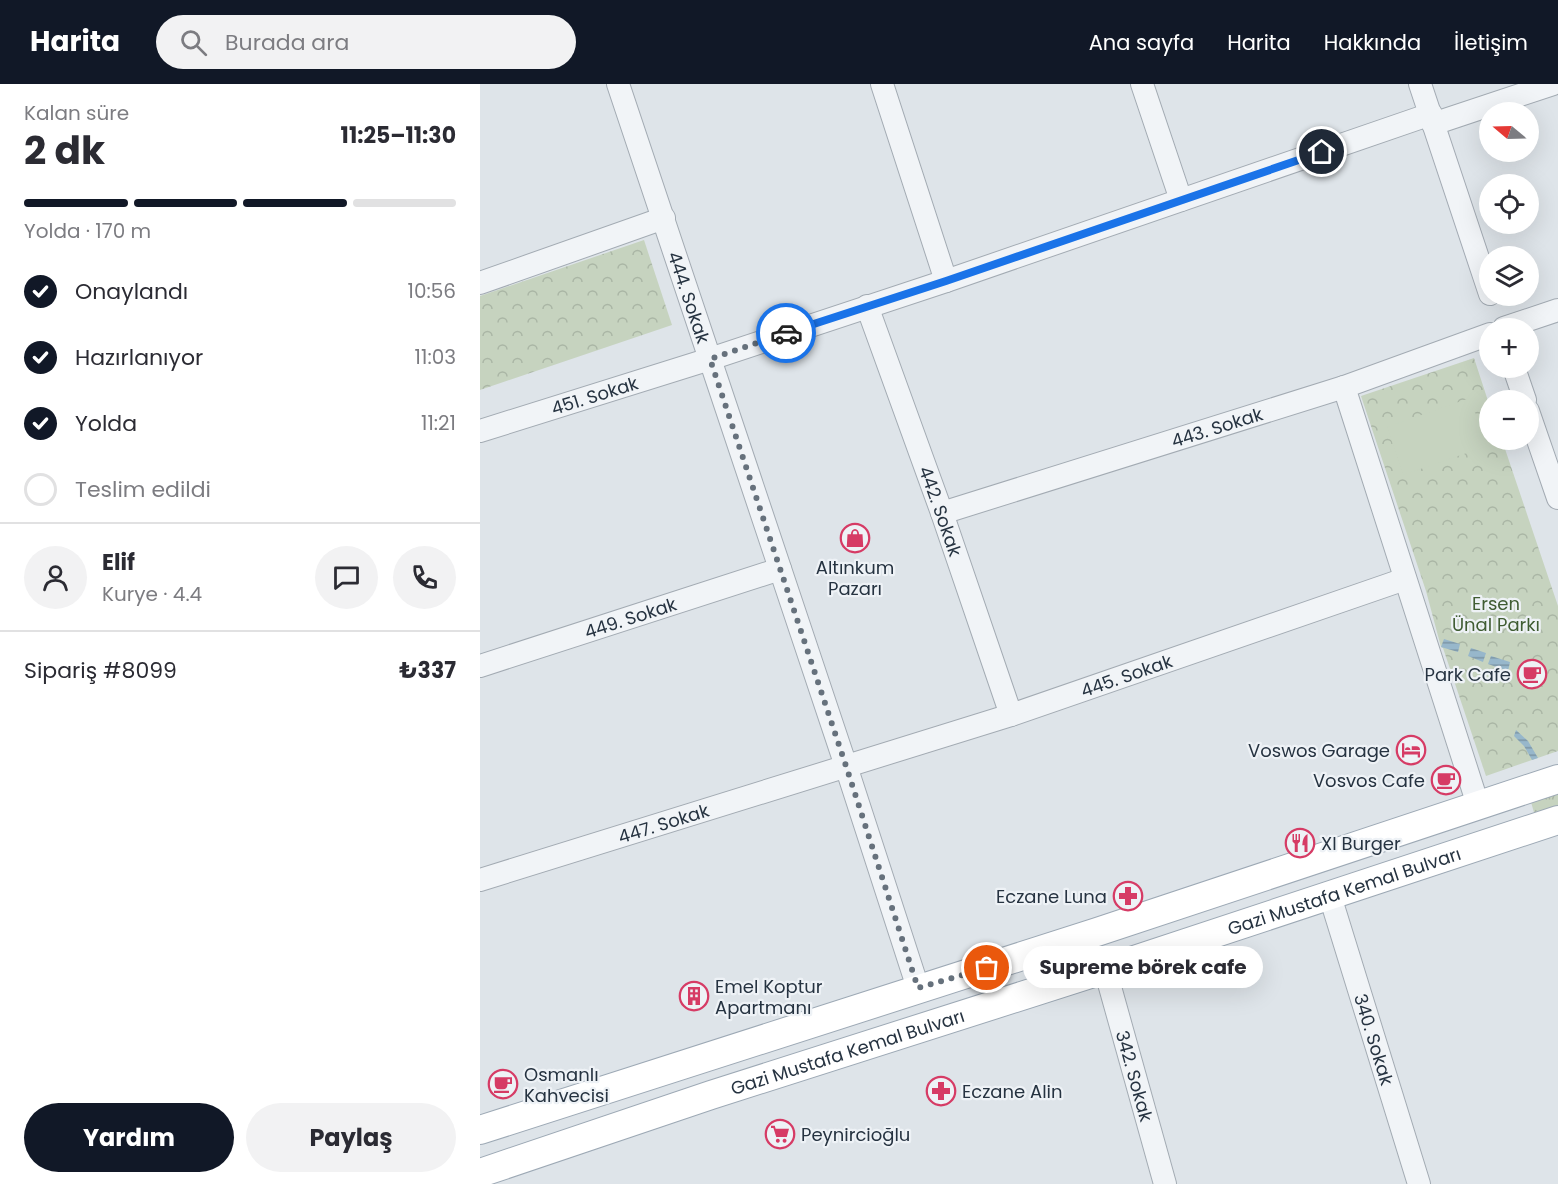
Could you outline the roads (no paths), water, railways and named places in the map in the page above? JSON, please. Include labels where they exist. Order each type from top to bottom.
[{"type":"main road","name":"Gazi Mustafa Kemal Bulvarı","points":[[481,1126],[1097,932],[1558,779]]},
{"type":"main road","name":"Gazi Mustafa Kemal Bulvarı","points":[[492,1175],[711,1095],[1106,969],[1558,820]]},
{"type":"main road","points":[[481,1126],[492,1175]]},
{"type":"street","name":"444. Sokak","points":[[618,84],[918,988]]},
{"type":"street","points":[[882,84],[946,281]]},
{"type":"street","points":[[1142,84],[1181,200]]},
{"type":"street","points":[[1420,84],[1479,262]]},
{"type":"street","name":"451. Sokak","points":[[480,431],[710,359],[1181,200],[1432,119],[1552,84]]},
{"type":"street","points":[[480,283],[664,218]]},
{"type":"street","name":"442. Sokak","points":[[867,306],[942,513],[1011,715]]},
{"type":"street","points":[[1534,318],[1558,310]]},
{"type":"street","name":"443. Sokak","points":[[942,513],[1344,387],[1479,338]]},
{"type":"street","points":[[1344,387],[1478,805]]},
{"type":"street","points":[[1539,443],[1558,498]]},
{"type":"street","name":"449. Sokak","points":[[480,666],[780,569]]},
{"type":"street","name":"445. Sokak","points":[[846,766],[1011,715],[1405,579]]},
{"type":"street","name":"447. Sokak","points":[[480,880],[846,766]]},
{"type":"street","name":"340. Sokak","points":[[1330,896],[1419,1184]]},
{"type":"street","name":"342. Sokak","points":[[1106,969],[1165,1184]]},
{"type":"water","points":[[1444,639],[1460,644],[1458,652],[1441,647]]},
{"type":"water","points":[[1471,648],[1486,653],[1483,662],[1468,656]]},
{"type":"water","points":[[1491,656],[1510,662],[1508,671],[1488,664]]},
{"type":"water","points":[[1516,730],[1528,741],[1538,758],[1532,760],[1524,746],[1514,736]]},
{"type":"place","name":"Altınkum Pazarı","points":[[855,538]]},
{"type":"place","name":"Park Cafe","points":[[1532,674]]},
{"type":"place","name":"Voswos Garage","points":[[1411,750]]},
{"type":"place","name":"Vosvos Cafe","points":[[1446,780]]},
{"type":"place","name":"Xl Burger","points":[[1300,843]]},
{"type":"place","name":"Eczane Luna","points":[[1128,896]]},
{"type":"place","name":"Supreme börek cafe","points":[[987,968]]},
{"type":"place","name":"Emel Koptur Apartmanı","points":[[694,996]]},
{"type":"place","name":"Osmanlı Kahvecisi","points":[[503,1084]]},
{"type":"place","name":"Eczane Alin","points":[[941,1091]]},
{"type":"place","name":"Peynircioğlu","points":[[780,1134]]},
{"type":"park label","name":"Ersen Ünal Parkı","points":[[1496,613]]}]
